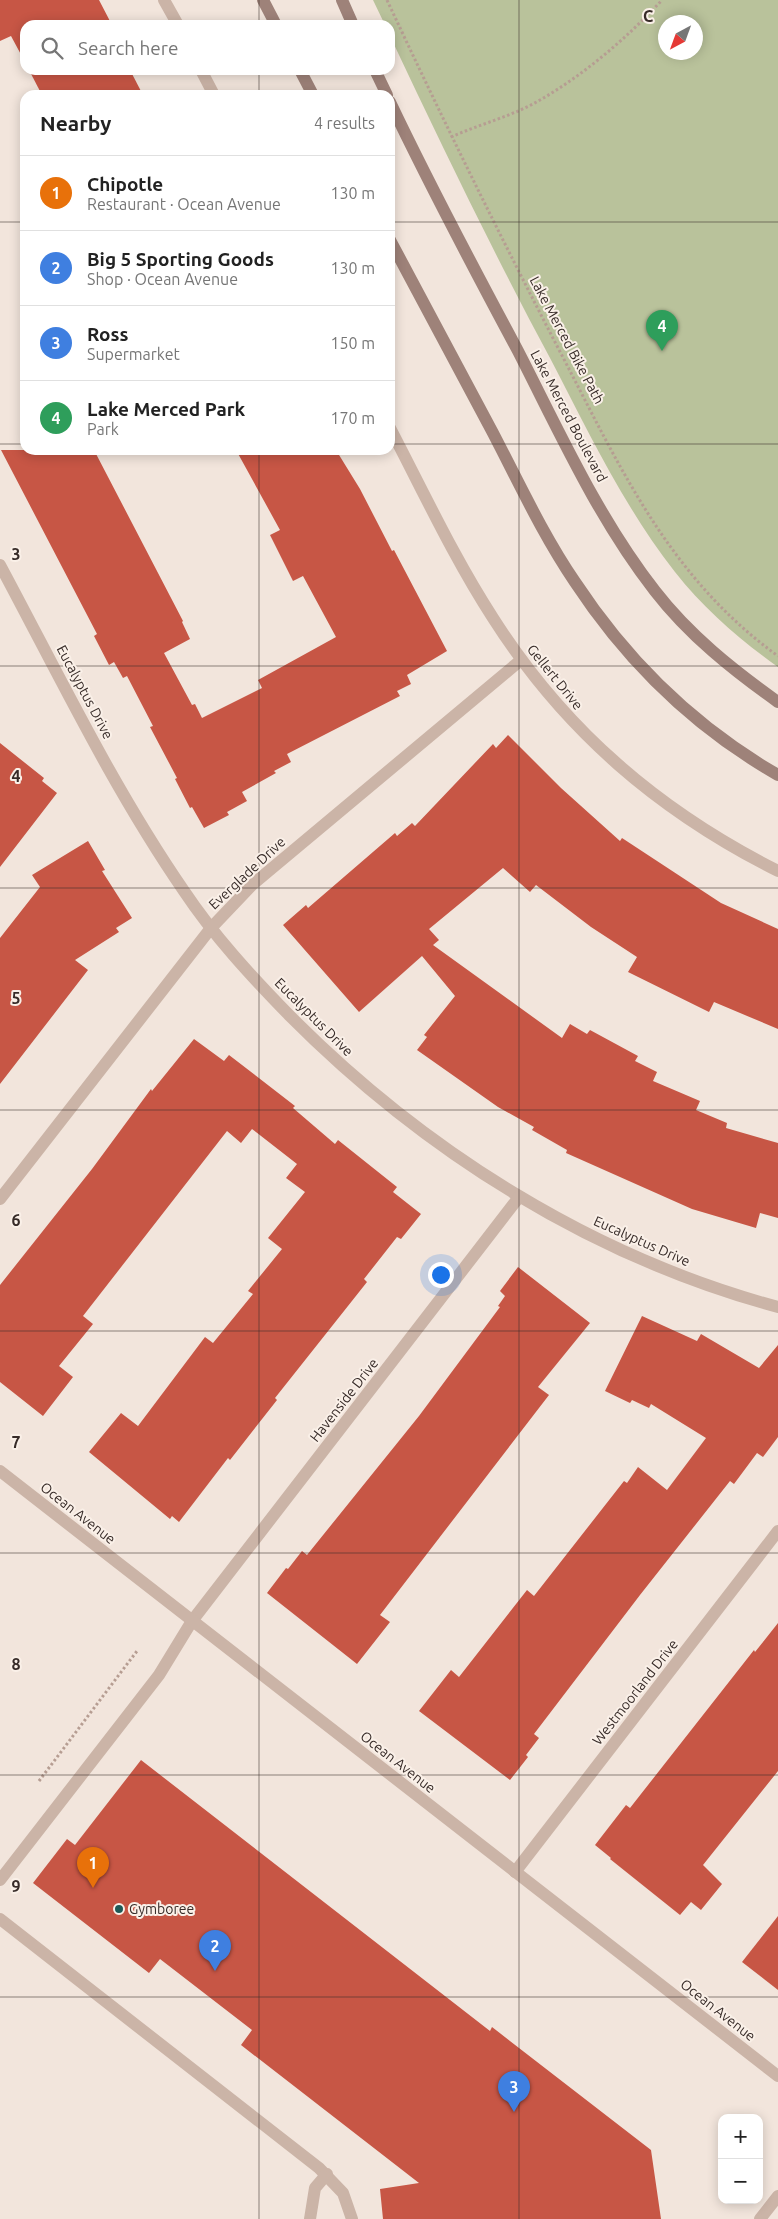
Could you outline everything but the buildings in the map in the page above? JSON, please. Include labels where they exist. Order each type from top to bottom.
[{"type":"main road","points":[[263,0],[273,20]]},
{"type":"main road","points":[[342,0],[352,20]]},
{"type":"main road","points":[[303,75],[310,90]]},
{"type":"main road","points":[[377,75],[385,90]]},
{"type":"main road","name":"Lake Merced Boulevard","points":[[395,112],[583,476],[630,556],[656,592],[686,626],[718,656],[778,702]]},
{"type":"main road","points":[[395,249],[531,506],[574,581],[600,618],[628,653],[690,714],[723,740],[778,775]]},
{"type":"street","points":[[164,0],[175,20]]},
{"type":"street","points":[[204,75],[211,90]]},
{"type":"street","name":"Gellert Drive","points":[[395,437],[492,617],[521,660],[551,698],[584,734],[656,798],[696,826],[778,872]]},
{"type":"street","name":"Eucalyptus Drive","points":[[0,564],[133,812],[185,893],[211,928],[274,999],[353,1075],[434,1141],[519,1197],[607,1244],[707,1285],[778,1307]]},
{"type":"street","name":"Everglade Drive","points":[[0,1199],[211,928],[252,884],[521,660]]},
{"type":"street","name":"Havenside Drive","points":[[0,1880],[162,1670],[192,1621],[519,1197]]},
{"type":"street","name":"Ocean Avenue","points":[[0,1471],[778,2076]]},
{"type":"street","name":"Westmoorland Drive","points":[[515,1872],[778,1531]]},
{"type":"street","points":[[0,1919],[327,2174],[343,2193],[352,2219]]},
{"type":"street","points":[[310,2219],[315,2188],[327,2174]]},
{"type":"street","points":[[760,2219],[778,2196]]},
{"type":"path","name":"Lake Merced Bike Path","points":[[387,0],[489,214],[616,458],[661,536],[685,568],[713,599],[742,628],[778,656]]},
{"type":"path","points":[[452,137],[540,101],[625,37],[662,0]]},
{"type":"path","points":[[39,1781],[137,1651]]},
{"type":"green space","points":[[373,0],[778,0],[778,667],[750,646],[698,599],[675,572],[639,521],[593,441],[488,238],[395,46],[395,20],[383,20]]},
{"type":"place","name":"Lake Merced Park","points":[[662,351]]},
{"type":"place","name":"Chipotle","points":[[93,1888]]},
{"type":"place","name":"Gymboree","points":[[119,1909]]},
{"type":"place","name":"Big 5 Sporting Goods","points":[[215,1971]]},
{"type":"place","name":"Ross","points":[[514,2112]]}]
